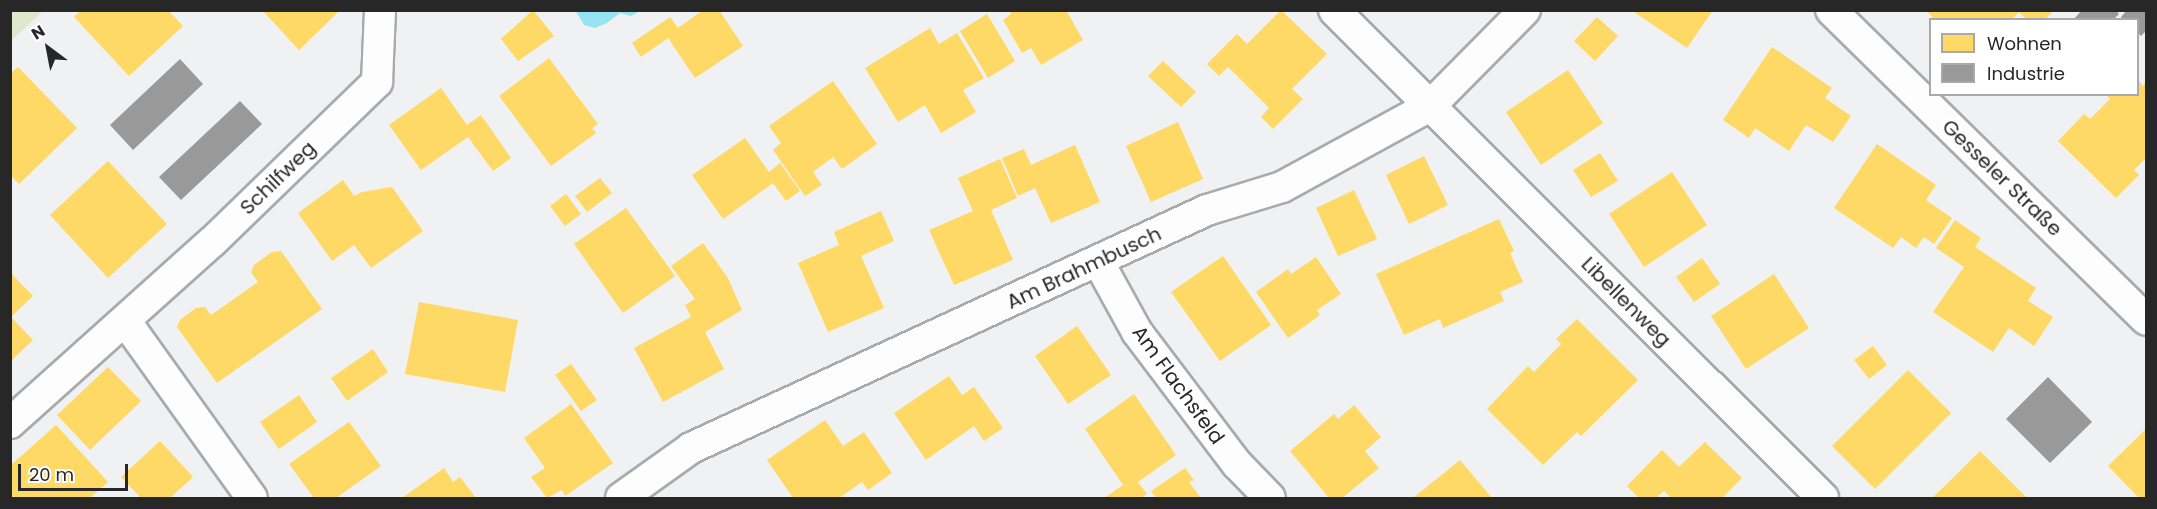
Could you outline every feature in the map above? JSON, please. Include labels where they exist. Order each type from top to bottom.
[{"type":"street","name":"Schilfweg","points":[[10,423],[126,322],[377,82],[380,10]]},
{"type":"street","points":[[1334,10],[1430,106]]},
{"type":"street","name":"Am Brahmbusch","points":[[621,498],[691,448],[1206,210],[1282,188],[1430,106],[1526,10]]},
{"type":"street","name":"Gesseler Straße","points":[[1831,10],[2146,320]]},
{"type":"street","name":"Libellenweg","points":[[1430,106],[1823,498]]},
{"type":"street","name":"Am Flachsfeld","points":[[1098,261],[1137,332],[1237,464],[1270,498]]},
{"type":"street","points":[[126,322],[252,498]]},
{"type":"green space","points":[[11,10],[42,10],[43,11],[11,41]]},
{"type":"water","points":[[575,10],[640,11],[631,16],[620,13],[607,23],[595,28],[584,25]]},
{"type":"building: Wohnen","points":[[81,10],[168,10],[183,26],[129,76],[74,17]]},
{"type":"building: Wohnen","points":[[262,10],[340,10],[299,50]]},
{"type":"building: Wohnen","points":[[533,10],[554,36],[518,61],[501,39]]},
{"type":"building: Wohnen","points":[[703,10],[719,10],[743,46],[695,78],[668,38],[641,57],[632,43],[670,17],[678,28]]},
{"type":"building: Wohnen","points":[[1009,10],[1066,10],[1083,40],[1041,65],[1031,48],[1022,53],[1003,20],[1011,14]]},
{"type":"building: Wohnen","points":[[1281,10],[1327,54],[1292,89],[1303,99],[1273,129],[1261,117],[1269,108],[1228,67],[1219,76],[1207,64],[1237,34],[1247,44]]},
{"type":"building: Wohnen","points":[[1631,10],[1713,10],[1687,48]]},
{"type":"building: Wohnen","points":[[1926,10],[2054,10],[2047,18],[2025,18],[2019,12],[2013,18],[1933,18]]},
{"type":"building: Wohnen","points":[[987,14],[1015,61],[988,78],[960,31]]},
{"type":"building: Wohnen","points":[[1597,17],[1618,36],[1595,61],[1574,41]]},
{"type":"building: Wohnen","points":[[930,28],[939,44],[957,33],[984,78],[963,90],[976,112],[941,133],[925,105],[898,122],[865,68]]},
{"type":"building: Wohnen","points":[[1772,47],[1832,88],[1825,98],[1851,116],[1833,142],[1806,125],[1789,151],[1755,128],[1749,138],[1723,120]]},
{"type":"building: Wohnen","points":[[549,58],[598,124],[592,128],[596,133],[551,166],[499,96]]},
{"type":"building: Wohnen","points":[[1163,61],[1196,92],[1181,107],[1148,76]]},
{"type":"building: Wohnen","points":[[18,67],[77,128],[19,184],[10,175],[10,74]]},
{"type":"building: Wohnen","points":[[1568,70],[1603,123],[1541,165],[1506,112]]},
{"type":"building: Wohnen","points":[[833,81],[877,144],[842,169],[833,157],[813,172],[822,185],[805,196],[773,150],[781,143],[769,126]]},
{"type":"building: Wohnen","points":[[2139,81],[2143,86],[2146,82],[2146,158],[2134,170],[2139,175],[2116,198],[2058,141],[2084,114],[2090,119],[2110,99],[2107,96],[2139,96]]},
{"type":"building: Wohnen","points":[[441,88],[467,125],[481,115],[511,158],[493,171],[468,137],[421,170],[389,125]]},
{"type":"building: Wohnen","points":[[1178,122],[1203,179],[1151,202],[1126,146]]},
{"type":"building: Wohnen","points":[[745,138],[769,172],[780,163],[800,191],[786,201],[773,183],[723,219],[692,175]]},
{"type":"building: Wohnen","points":[[1877,144],[1936,185],[1926,200],[1952,218],[1934,244],[1924,237],[1916,248],[1901,237],[1893,248],[1834,208]]},
{"type":"building: Wohnen","points":[[1075,145],[1100,202],[1051,223],[1035,188],[1018,196],[1002,158],[1024,149],[1031,165]]},
{"type":"building: Wohnen","points":[[1600,153],[1618,181],[1591,197],[1573,170]]},
{"type":"building: Wohnen","points":[[1424,156],[1448,205],[1409,224],[1386,175]]},
{"type":"building: Wohnen","points":[[1000,159],[1017,198],[991,210],[1013,260],[954,285],[929,230],[973,211],[958,178]]},
{"type":"building: Wohnen","points":[[108,161],[167,224],[108,278],[50,215]]},
{"type":"building: Wohnen","points":[[1672,172],[1707,225],[1644,267],[1609,214]]},
{"type":"building: Wohnen","points":[[600,178],[612,193],[587,212],[575,196]]},
{"type":"building: Wohnen","points":[[343,180],[354,196],[362,192],[392,187],[423,231],[371,268],[354,245],[332,261],[298,213]]},
{"type":"building: Wohnen","points":[[1354,190],[1377,239],[1338,256],[1316,208]]},
{"type":"building: Wohnen","points":[[566,194],[581,214],[565,226],[550,206]]},
{"type":"building: Wohnen","points":[[626,208],[675,276],[623,313],[574,244]]},
{"type":"building: Wohnen","points":[[881,211],[894,241],[861,256],[884,308],[828,332],[798,263],[839,245],[834,232]]},
{"type":"building: Wohnen","points":[[1499,219],[1514,251],[1510,253],[1523,282],[1500,292],[1504,301],[1443,328],[1440,319],[1404,335],[1376,274]]},
{"type":"building: Wohnen","points":[[1955,220],[1981,238],[1975,247],[2036,288],[2028,301],[2053,317],[2034,346],[2009,328],[1993,352],[1933,312],[1964,267],[1936,248]]},
{"type":"building: Wohnen","points":[[703,243],[728,278],[742,310],[705,332],[724,369],[663,402],[634,348],[691,317],[685,305],[695,299],[671,266]]},
{"type":"building: Wohnen","points":[[281,251],[322,309],[217,383],[177,327],[180,320],[196,308],[205,307],[211,315],[258,282],[251,272],[254,265],[272,252]]},
{"type":"building: Wohnen","points":[[1223,256],[1271,325],[1220,361],[1171,292]]},
{"type":"building: Wohnen","points":[[1316,257],[1341,294],[1317,310],[1320,315],[1288,338],[1256,292],[1288,269],[1291,274]]},
{"type":"building: Wohnen","points":[[1702,258],[1720,284],[1694,302],[1676,277]]},
{"type":"building: Wohnen","points":[[10,272],[33,296],[11,317],[33,340],[10,362]]},
{"type":"building: Wohnen","points":[[1774,274],[1809,328],[1746,369],[1711,316]]},
{"type":"building: Wohnen","points":[[419,302],[518,320],[505,392],[405,374]]},
{"type":"building: Wohnen","points":[[1577,319],[1638,380],[1581,436],[1577,432],[1543,465],[1487,409],[1528,366],[1534,372],[1561,344],[1556,339]]},
{"type":"building: Wohnen","points":[[1077,326],[1111,375],[1068,404],[1035,356]]},
{"type":"building: Wohnen","points":[[1873,346],[1887,365],[1869,379],[1854,360]]},
{"type":"building: Wohnen","points":[[373,349],[388,372],[347,401],[331,378]]},
{"type":"building: Wohnen","points":[[571,364],[597,400],[581,411],[555,375]]},
{"type":"building: Wohnen","points":[[108,367],[141,401],[90,450],[57,415]]},
{"type":"building: Wohnen","points":[[1908,370],[1951,413],[1875,489],[1832,446]]},
{"type":"building: Wohnen","points":[[949,376],[962,395],[974,387],[1003,428],[984,441],[974,426],[926,460],[894,413]]},
{"type":"building: Wohnen","points":[[1134,394],[1176,455],[1138,482],[1147,494],[1141,498],[1104,498],[1123,485],[1085,429]]},
{"type":"building: Wohnen","points":[[299,395],[317,422],[279,449],[260,422]]},
{"type":"building: Wohnen","points":[[571,404],[613,463],[565,496],[562,490],[547,498],[531,477],[545,468],[524,438]]},
{"type":"building: Wohnen","points":[[1354,405],[1381,437],[1365,451],[1379,468],[1342,498],[1329,498],[1290,451],[1334,414],[1338,419]]},
{"type":"building: Wohnen","points":[[825,420],[843,446],[864,432],[892,473],[868,490],[862,482],[839,498],[793,498],[767,460]]},
{"type":"building: Wohnen","points":[[349,422],[381,466],[336,498],[314,498],[289,464]]},
{"type":"building: Wohnen","points":[[56,425],[108,482],[90,498],[10,498],[10,466]]},
{"type":"building: Wohnen","points":[[2146,429],[2146,498],[2139,498],[2108,466]]},
{"type":"building: Wohnen","points":[[160,441],[193,477],[170,498],[141,498],[121,477]]},
{"type":"building: Wohnen","points":[[1705,442],[1742,478],[1722,498],[1671,498],[1664,491],[1656,498],[1639,498],[1627,486],[1662,450],[1679,467]]},
{"type":"building: Wohnen","points":[[1980,451],[2027,498],[1932,498],[1952,479]]},
{"type":"building: Wohnen","points":[[1460,460],[1492,498],[1413,498]]},
{"type":"building: Wohnen","points":[[444,468],[453,482],[460,477],[476,498],[402,498]]},
{"type":"building: Wohnen","points":[[1185,468],[1194,480],[1189,482],[1201,498],[1156,498],[1151,491]]},
{"type":"building: Industrie","points":[[2082,10],[2116,10],[2119,14],[2115,18],[2075,18]]},
{"type":"building: Industrie","points":[[2127,10],[2146,10],[2146,31],[2141,36],[2139,34],[2139,18],[2121,17]]},
{"type":"building: Industrie","points":[[180,59],[203,84],[133,150],[110,125]]},
{"type":"building: Industrie","points":[[240,101],[262,124],[181,200],[159,177]]},
{"type":"building: Industrie","points":[[2048,377],[2092,422],[2050,463],[2006,419]]}]
